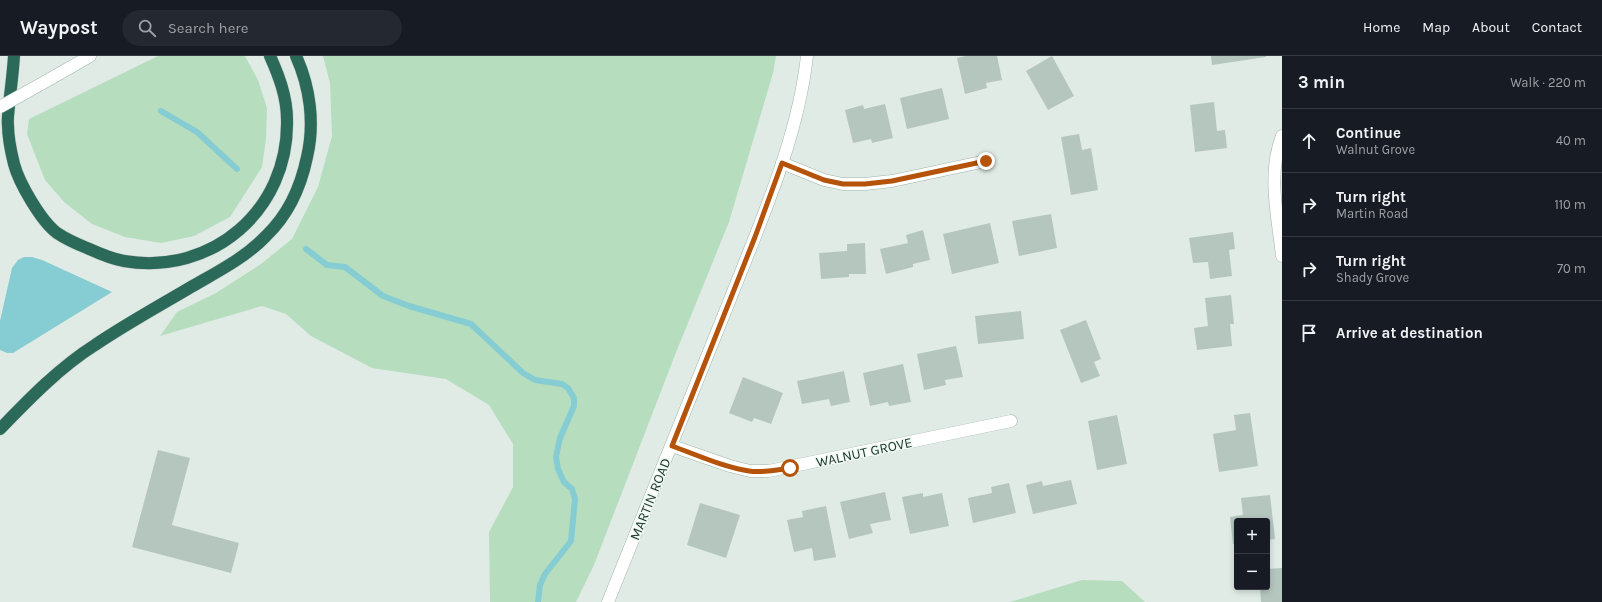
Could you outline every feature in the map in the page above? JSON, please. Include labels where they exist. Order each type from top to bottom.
[{"type":"highway","points":[[14,56],[8,124],[10,145],[14,165],[25,190],[40,214],[56,232],[80,245],[103,255],[123,261],[146,263],[168,262],[193,256],[216,247],[235,234],[253,218],[266,201],[277,179],[283,160],[287,120],[280,80],[270,56]]},
{"type":"highway","points":[[0,429],[26,402],[93,346],[215,274],[249,252],[267,235],[282,216],[297,192],[305,168],[310,145],[311,119],[308,96],[303,72],[296,56]]},
{"type":"street","points":[[0,107],[90,56]]},
{"type":"street","name":"MARTIN ROAD","points":[[608,602],[672,446],[752,244],[782,163],[798,106],[807,56]]},
{"type":"street","points":[[1282,136],[1275,164],[1274,188],[1282,256]]},
{"type":"street","points":[[782,163],[824,180],[843,184],[865,184],[892,181],[986,161]]},
{"type":"street","name":"WALNUT GROVE","points":[[672,446],[730,466],[750,471],[769,471],[1012,421]]},
{"type":"green space","points":[[158,56],[245,56],[258,80],[267,108],[266,139],[262,167],[230,217],[194,236],[161,243],[125,237],[92,224],[64,202],[45,180],[27,134],[29,119]]},
{"type":"green space","points":[[323,56],[776,56],[773,73],[729,222],[675,355],[594,565],[576,602],[490,602],[489,532],[513,487],[513,444],[489,405],[446,379],[372,368],[311,336],[286,314],[262,306],[160,336],[177,312],[216,293],[261,264],[292,239],[318,187],[332,136],[330,83]]},
{"type":"green space","points":[[1082,580],[1122,581],[1145,602],[1010,602]]},
{"type":"water","points":[[24,257],[32,257],[42,260],[112,292],[13,353],[7,353],[0,350],[0,321],[12,268],[18,260]]},
{"type":"building","points":[[966,56],[997,56],[1002,80],[986,83],[987,88],[965,94],[957,58]]},
{"type":"building","points":[[1052,56],[1074,96],[1048,110],[1026,71]]},
{"type":"building","points":[[1211,56],[1266,56],[1266,57],[1212,65]]},
{"type":"building","points":[[942,88],[949,119],[907,129],[900,98]]},
{"type":"building","points":[[1214,102],[1217,131],[1225,130],[1227,148],[1195,152],[1190,105]]},
{"type":"building","points":[[885,104],[893,138],[872,143],[871,139],[853,143],[845,110],[863,105],[864,109]]},
{"type":"building","points":[[1079,134],[1082,150],[1091,148],[1098,190],[1071,195],[1061,137]]},
{"type":"building","points":[[1051,214],[1057,248],[1019,256],[1012,221]]},
{"type":"building","points":[[990,223],[999,263],[952,274],[943,234]]},
{"type":"building","points":[[923,230],[930,260],[913,264],[913,267],[886,274],[880,249],[908,243],[906,235]]},
{"type":"building","points":[[1233,232],[1235,249],[1229,250],[1232,276],[1210,279],[1208,262],[1193,263],[1189,238]]},
{"type":"building","points":[[865,243],[866,274],[849,274],[849,277],[821,279],[819,253],[847,251],[847,244]]},
{"type":"building","points":[[1231,295],[1234,324],[1230,324],[1232,346],[1197,350],[1194,328],[1208,326],[1205,298]]},
{"type":"building","points":[[1021,311],[1024,339],[978,344],[975,316]]},
{"type":"building","points":[[1086,320],[1101,359],[1094,362],[1100,376],[1081,383],[1060,330]]},
{"type":"building","points":[[956,346],[963,377],[945,380],[946,385],[924,390],[917,354]]},
{"type":"building","points":[[903,364],[911,402],[889,406],[888,402],[870,406],[863,373]]},
{"type":"building","points":[[844,371],[850,402],[831,406],[829,399],[802,404],[797,381]]},
{"type":"building","points":[[743,377],[783,393],[771,424],[754,418],[752,422],[729,413]]},
{"type":"building","points":[[1250,413],[1258,466],[1219,472],[1213,434],[1236,430],[1234,415]]},
{"type":"building","points":[[1117,415],[1127,464],[1097,470],[1088,421]]},
{"type":"building","points":[[158,450],[190,458],[172,525],[239,543],[231,573],[132,547]]},
{"type":"building","points":[[1071,480],[1077,504],[1033,514],[1026,485],[1042,481],[1043,486]]},
{"type":"building","points":[[1009,483],[1016,513],[973,523],[968,498],[992,493],[991,487]]},
{"type":"building","points":[[885,492],[891,520],[870,524],[873,533],[849,539],[840,502]]},
{"type":"building","points":[[923,493],[923,497],[942,493],[949,526],[910,534],[902,497]]},
{"type":"building","points":[[1270,495],[1275,539],[1270,540],[1270,518],[1234,518],[1233,544],[1230,517],[1243,515],[1241,498]]},
{"type":"building","points":[[700,503],[740,515],[726,558],[687,545]]},
{"type":"building","points":[[826,506],[836,557],[814,561],[812,548],[794,552],[787,520],[803,517],[802,511]]},
{"type":"building","points":[[1282,568],[1282,602],[1261,602],[1260,590],[1270,590],[1270,569]]},
{"type":"waterway","points":[[161,111],[197,132],[237,169]]},
{"type":"waterway","points":[[306,249],[327,265],[345,267],[383,296],[409,306],[471,324],[523,373],[535,380],[562,384],[568,388],[574,398],[574,406],[560,438],[556,457],[558,469],[564,482],[572,489],[575,499],[571,541],[545,574],[540,585],[538,602]]},
{"type":"route","points":[[790,468],[769,471],[750,471],[730,466],[672,446],[755,237],[782,163],[824,180],[843,184],[865,184],[892,181],[986,161]]}]
